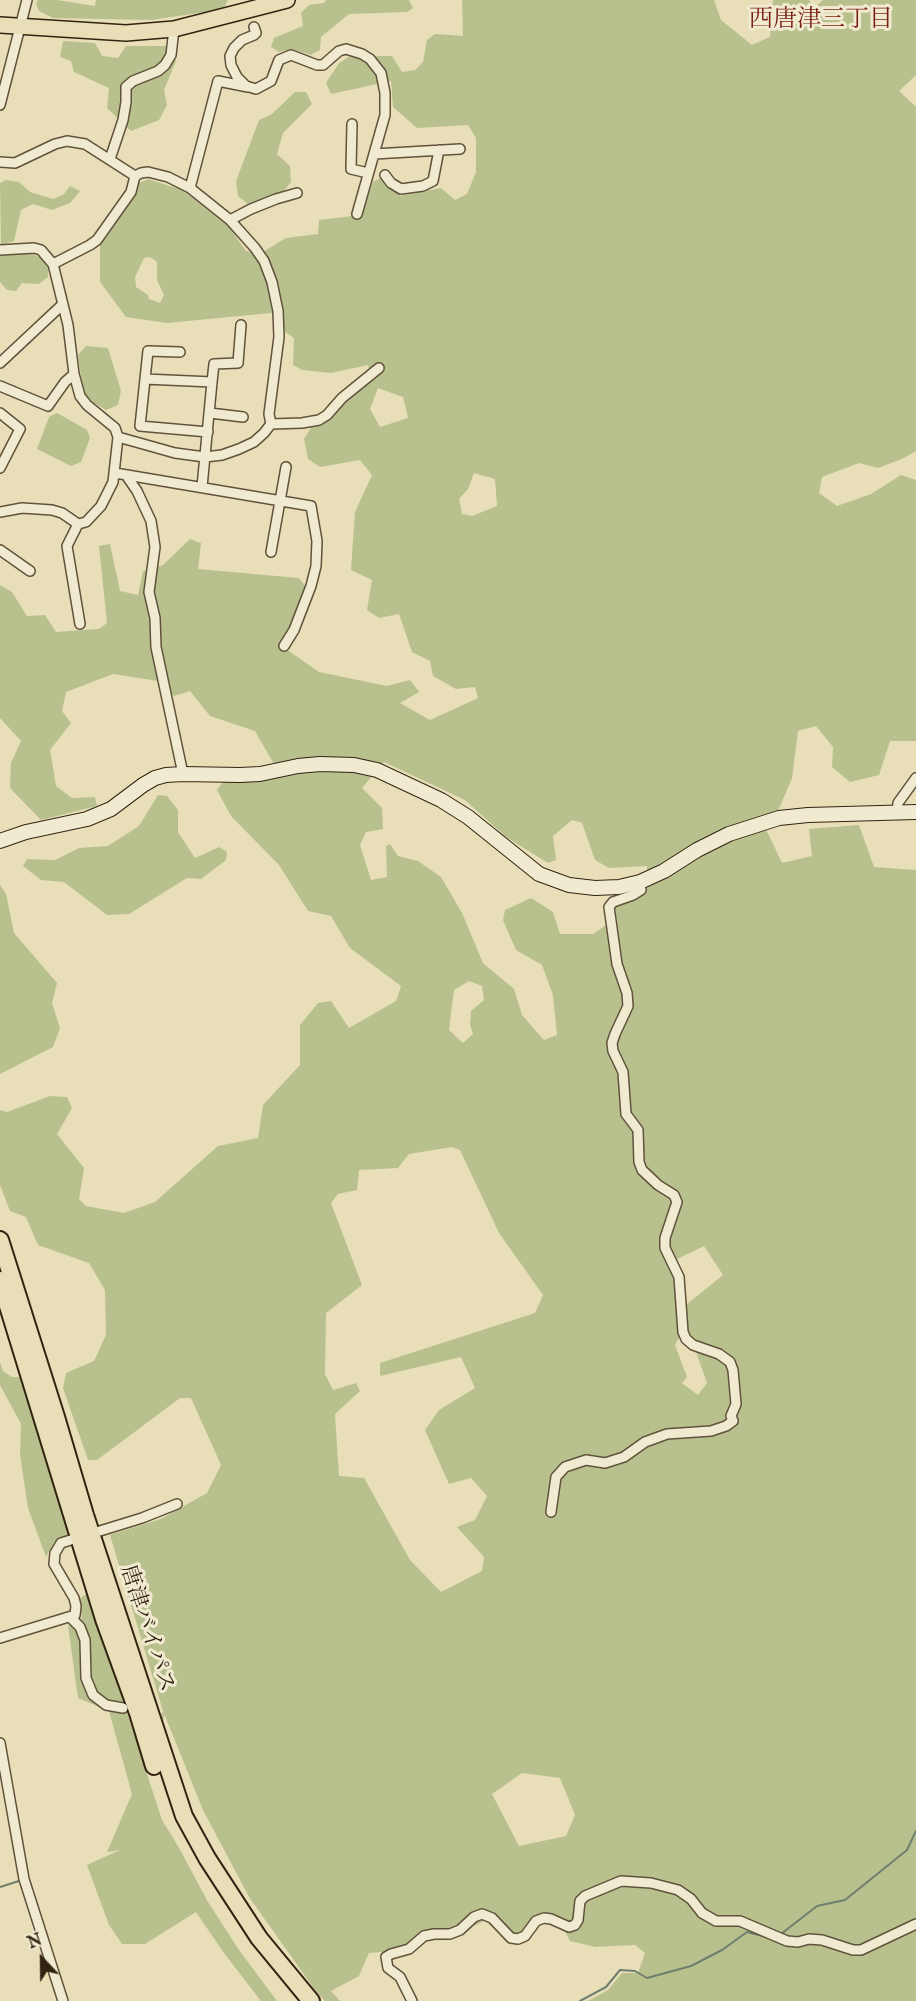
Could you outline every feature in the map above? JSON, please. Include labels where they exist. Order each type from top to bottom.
[{"type":"highway","name":"唐津バイパス","points":[[0,1240],[86,1535],[104,1619],[176,1824],[212,1887],[250,1943],[297,2001]]},
{"type":"highway","name":"唐津バイパス","points":[[0,1280],[184,1816],[207,1858],[259,1938],[312,2001]]},
{"type":"main road","points":[[0,25],[126,33],[174,29],[287,0]]},
{"type":"street","points":[[0,105],[27,0]]},
{"type":"street","points":[[254,27],[256,33],[242,40],[230,56],[231,65],[237,76],[246,86],[256,89]]},
{"type":"street","points":[[110,159],[123,120],[126,87],[133,81],[158,72],[165,65],[171,54],[174,29]]},
{"type":"street","points":[[190,188],[218,81],[256,89],[271,81],[279,60],[284,57],[297,56],[323,65],[346,48],[370,59],[381,72],[385,93],[385,115],[357,214]]},
{"type":"street","points":[[352,124],[351,169],[368,173]]},
{"type":"street","points":[[0,162],[15,163],[55,144],[67,141],[85,144],[135,176]]},
{"type":"street","points":[[374,154],[460,149]]},
{"type":"street","points":[[385,175],[391,183],[401,189],[423,186],[433,181],[439,150]]},
{"type":"street","points":[[53,264],[97,240],[131,192],[135,176],[148,172],[168,177],[190,188],[230,220],[255,248],[264,261],[272,282],[279,337],[269,414],[271,424]]},
{"type":"street","points":[[230,220],[276,199],[297,194]]},
{"type":"street","points":[[0,250],[24,247],[41,250],[53,264],[68,325],[74,374],[80,396],[87,405],[115,428],[118,436],[115,472],[107,497],[101,507],[86,522],[78,524],[67,546],[80,624]]},
{"type":"street","points":[[0,363],[63,303]]},
{"type":"street","points":[[202,487],[214,364],[238,363],[240,325]]},
{"type":"street","points":[[180,352],[148,351],[140,426],[208,432]]},
{"type":"street","points":[[118,436],[175,453],[205,457],[222,455],[254,442],[271,424],[319,420],[379,368]]},
{"type":"street","points":[[0,386],[48,406],[65,382],[74,374]]},
{"type":"street","points":[[145,379],[212,382]]},
{"type":"street","points":[[0,413],[20,429],[0,468]]},
{"type":"street","points":[[210,413],[243,417]]},
{"type":"street","points":[[271,552],[286,467]]},
{"type":"street","points":[[115,472],[311,506],[318,555],[304,606],[284,646]]},
{"type":"street","points":[[126,475],[137,490],[151,521],[155,548],[149,592],[155,618],[156,647],[183,774]]},
{"type":"street","points":[[0,512],[22,508],[52,510],[63,513],[78,524]]},
{"type":"street","points":[[0,550],[30,571]]},
{"type":"street","points":[[0,842],[26,832],[87,819],[111,809],[155,778],[183,774],[211,779],[320,764],[354,765],[377,770],[441,800],[468,817],[539,874],[568,885],[595,888],[618,887],[640,882],[729,834],[779,818],[916,812]]},
{"type":"street","points":[[897,813],[898,803],[916,777]]},
{"type":"street","points":[[551,1512],[556,1477],[565,1467],[586,1460],[605,1463],[624,1457],[645,1442],[667,1434],[711,1431],[726,1426],[732,1421],[731,1416],[735,1404],[733,1370],[729,1362],[719,1353],[693,1345],[686,1339],[683,1332],[679,1277],[665,1248],[665,1238],[677,1202],[674,1195],[657,1185],[642,1170],[638,1130],[626,1114],[623,1072],[613,1051],[612,1043],[615,1034],[628,1006],[627,993],[617,964],[609,907],[613,902],[633,896],[641,890],[640,882]]},
{"type":"street","points":[[0,1638],[75,1615],[74,1598],[54,1564],[55,1552],[61,1543],[142,1518],[177,1504]]},
{"type":"street","points":[[71,1618],[80,1627],[84,1640],[86,1678],[93,1695],[106,1705],[123,1708]]},
{"type":"street","points":[[0,1743],[24,1879],[63,2001]]},
{"type":"street","points":[[412,2001],[400,1977],[388,1968],[387,1957],[392,1954],[409,1949],[424,1936],[450,1934],[459,1930],[474,1917],[482,1914],[492,1918],[511,1938],[518,1939],[525,1936],[536,1921],[544,1918],[569,1927],[575,1925],[578,1920],[580,1901],[585,1896],[621,1881],[651,1883],[678,1890],[691,1899],[702,1913],[716,1921],[740,1921],[775,1937],[798,1942],[809,1939],[822,1940],[853,1950],[861,1950],[916,1924]]},
{"type":"green space","points":[[38,0],[57,0],[95,6],[96,0],[228,0],[219,10],[151,20],[53,18],[39,11],[36,4]]},
{"type":"green space","points":[[326,0],[409,0],[413,8],[407,12],[349,14],[321,37],[320,50],[311,55],[291,49],[279,52],[271,47],[274,38],[303,26],[301,13],[309,5],[324,3]]},
{"type":"green space","points":[[462,0],[714,0],[721,20],[752,45],[770,37],[773,0],[809,0],[814,8],[823,0],[916,0],[916,75],[899,91],[916,107],[916,451],[878,468],[859,463],[822,477],[819,493],[837,506],[871,494],[901,475],[916,480],[916,741],[890,741],[879,775],[850,782],[832,767],[833,747],[816,726],[798,731],[792,778],[778,811],[761,819],[782,863],[812,856],[809,829],[859,825],[874,867],[916,870],[916,2001],[588,2001],[608,1990],[622,1973],[638,1973],[645,1953],[635,1945],[595,1947],[570,1941],[565,1931],[569,1930],[540,1916],[525,1934],[510,1933],[484,1921],[452,1937],[424,1937],[407,1950],[369,1953],[359,1976],[331,1991],[340,2001],[325,2001],[249,1897],[203,1810],[163,1711],[110,1535],[161,1519],[207,1493],[221,1465],[191,1398],[180,1398],[97,1460],[88,1460],[63,1388],[66,1373],[94,1361],[106,1335],[105,1290],[89,1263],[38,1245],[26,1217],[10,1211],[0,1185],[0,1110],[7,1112],[50,1096],[67,1097],[72,1108],[57,1134],[84,1168],[79,1199],[86,1206],[124,1213],[155,1202],[218,1146],[258,1138],[263,1105],[300,1065],[300,1025],[318,1003],[331,1001],[349,1028],[396,1001],[401,986],[350,948],[331,916],[308,911],[279,865],[231,816],[217,790],[223,782],[270,780],[274,764],[255,731],[210,716],[190,691],[174,696],[158,681],[113,674],[66,692],[62,711],[71,723],[50,750],[56,786],[72,798],[95,797],[97,806],[41,820],[10,788],[11,763],[21,741],[0,718],[0,585],[12,592],[27,616],[45,615],[56,632],[99,629],[107,623],[99,546],[110,544],[120,591],[138,595],[143,571],[163,565],[190,539],[201,543],[198,569],[299,578],[307,588],[286,649],[319,672],[387,686],[410,680],[419,692],[400,703],[430,720],[478,698],[475,687],[456,689],[433,676],[430,661],[412,652],[399,614],[379,618],[367,610],[372,580],[351,570],[355,512],[372,475],[360,460],[320,467],[308,459],[304,439],[312,426],[330,419],[342,403],[371,377],[368,365],[331,373],[302,370],[293,365],[294,338],[285,332],[282,318],[271,313],[167,323],[126,317],[100,282],[100,245],[137,184],[148,179],[182,190],[229,227],[246,251],[261,253],[286,238],[318,234],[319,220],[361,215],[373,182],[383,177],[400,196],[441,188],[455,200],[467,194],[476,172],[476,138],[468,125],[417,128],[393,107],[391,81],[331,94],[326,83],[339,63],[350,56],[392,56],[402,72],[415,70],[423,62],[427,40],[435,34],[463,36]],"holes":[[[150,257],[157,262],[157,280],[164,295],[160,303],[149,299],[148,295],[136,287],[135,277],[144,258]],[[378,388],[403,397],[408,418],[380,427],[370,409]],[[474,473],[495,479],[497,506],[472,516],[462,514],[459,499],[468,489]],[[384,762],[465,800],[506,837],[548,863],[556,860],[553,836],[572,820],[582,823],[595,860],[609,868],[647,866],[648,888],[614,901],[615,919],[593,934],[560,934],[553,912],[531,898],[505,910],[503,920],[516,950],[542,965],[553,995],[557,1035],[544,1040],[522,1015],[514,989],[483,963],[462,913],[441,877],[418,861],[398,856],[390,844],[386,846],[387,877],[371,880],[360,845],[366,832],[383,829],[382,808],[362,788]],[[469,981],[482,986],[484,1000],[471,1011],[470,1025],[473,1034],[463,1043],[449,1030],[454,990]],[[452,1147],[460,1150],[499,1233],[543,1295],[535,1313],[380,1363],[380,1376],[461,1357],[475,1388],[439,1410],[425,1430],[449,1484],[471,1478],[487,1496],[475,1520],[457,1527],[484,1557],[482,1571],[441,1592],[410,1560],[364,1478],[339,1476],[335,1414],[360,1391],[356,1383],[333,1390],[325,1374],[326,1313],[362,1285],[331,1203],[338,1194],[357,1190],[359,1170],[398,1168],[409,1154]],[[704,1246],[723,1275],[686,1305],[688,1343],[695,1349],[707,1383],[698,1395],[682,1383],[687,1377],[675,1345],[680,1336],[676,1279],[669,1263]],[[522,1773],[560,1778],[575,1815],[566,1836],[519,1846],[492,1794]]]},
{"type":"green space","points":[[63,41],[95,43],[102,56],[118,58],[126,46],[169,46],[176,61],[164,90],[167,105],[159,120],[131,131],[107,108],[109,88],[74,72],[71,61],[60,57]]},
{"type":"green space","points":[[295,92],[306,92],[312,104],[283,133],[277,154],[290,166],[291,182],[282,193],[249,205],[238,196],[236,181],[259,120],[272,114]]},
{"type":"green space","points":[[6,180],[19,182],[30,192],[53,199],[64,194],[70,186],[80,191],[70,203],[52,210],[33,204],[21,210],[14,241],[1,245],[0,183]]},
{"type":"green space","points":[[27,253],[43,258],[48,269],[48,277],[39,284],[22,283],[16,291],[7,290],[0,282],[0,255]]},
{"type":"green space","points":[[86,346],[108,348],[121,391],[118,405],[106,410],[94,403],[83,391],[78,355]]},
{"type":"green space","points":[[57,413],[87,430],[90,438],[81,462],[71,466],[37,449],[49,417]]},
{"type":"green space","points":[[158,795],[167,796],[178,810],[178,832],[195,858],[219,847],[227,852],[226,860],[201,879],[187,878],[129,914],[107,915],[64,882],[41,880],[23,866],[27,859],[55,860],[79,848],[108,846],[139,826]]},
{"type":"green space","points":[[0,885],[6,894],[14,933],[57,983],[52,1003],[60,1028],[53,1047],[0,1074]]},
{"type":"green space","points":[[0,1362],[3,1371],[12,1377],[23,1377],[70,1533],[54,1542],[46,1557],[28,1508],[20,1455],[21,1424],[0,1385]]},
{"type":"green space","points":[[88,1593],[162,1820],[208,1902],[239,1950],[277,2001],[261,2001],[196,1912],[145,1944],[122,1944],[109,1925],[87,1865],[120,1850],[107,1852],[132,1794],[109,1711],[78,1698],[68,1625],[82,1618],[79,1599]]},
{"type":"waterway","points":[[781,1934],[817,1906],[845,1900],[907,1850],[916,1831]]},
{"type":"waterway","points":[[0,1887],[19,1881]]},
{"type":"waterway","points":[[580,2001],[606,1987],[620,1970],[635,1971],[647,1978],[691,1966],[722,1950],[747,1932],[774,1939]]},
{"type":"tunnel","points":[[148,1714],[164,1717]]},
{"type":"district","name":"西唐津三丁目","points":[[821,21]]}]
